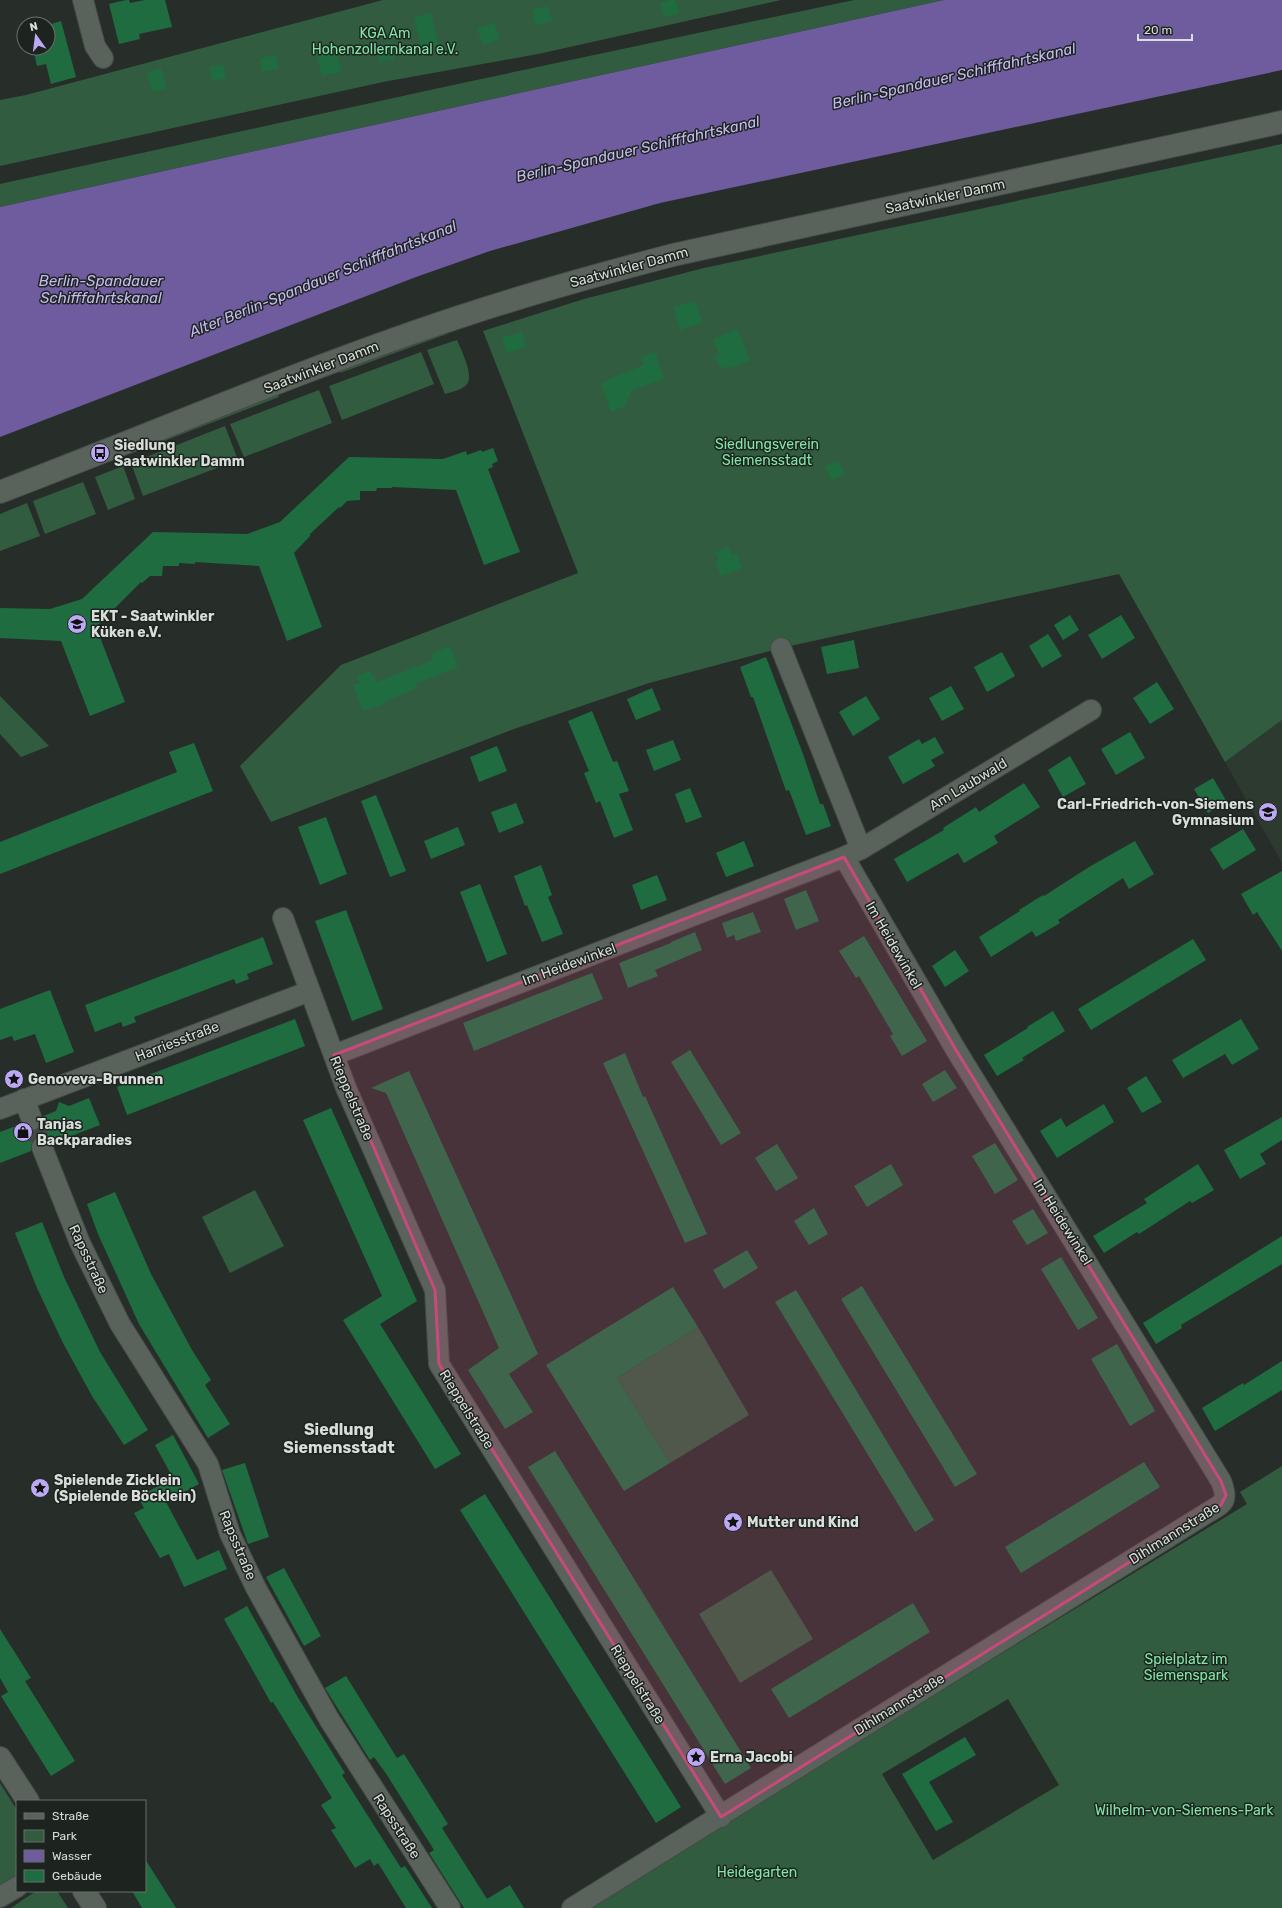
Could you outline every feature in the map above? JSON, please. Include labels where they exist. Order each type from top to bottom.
[{"type":"main road","name":"Saatwinkler Damm","points":[[0,492],[387,342],[456,318],[579,280],[674,255],[1282,122]]},
{"type":"main road","points":[[0,1758],[27,1800]]},
{"type":"main road","points":[[85,1892],[95,1908]]},
{"type":"street","points":[[83,0],[95,46],[103,58]]},
{"type":"street","name":"Im Heidewinkel","points":[[781,648],[852,853],[950,1040],[1221,1481],[1226,1495],[1224,1500]]},
{"type":"street","name":"Am Laubwald","points":[[852,853],[1090,710]]},
{"type":"street","name":"Im Heidewinkel","points":[[334,1055],[852,853]]},
{"type":"street","name":"Rieppelstraße","points":[[283,918],[346,1088],[436,1290],[439,1364],[721,1817]]},
{"type":"street","name":"Harriesstraße","points":[[0,1108],[310,991]]},
{"type":"street","points":[[24,1099],[32,1120]]},
{"type":"street","name":"Rapsstraße","points":[[42,1147],[80,1243],[120,1324],[208,1464],[230,1534],[256,1588],[329,1719],[450,1908]]},
{"type":"street","name":"Dihlmannstraße","points":[[572,1908],[721,1817],[996,1643],[1207,1514],[1224,1500]]},
{"type":"street","points":[[0,1897],[16,1888]]},
{"type":"highlighted area","points":[[844,857],[956,1050],[1221,1481],[1226,1495],[1221,1505],[721,1817],[439,1364],[435,1290],[334,1055]]},
{"type":"shaded area","name":"Carl-Friedrich-von-Siemens Gymnasium","points":[[1282,720],[1282,863],[1225,762]]},
{"type":"green space","name":"KGA Am Hohenzollernkanal e.V.","points":[[383,0],[781,0],[538,54],[383,82],[0,166],[0,100],[26,95]]},
{"type":"green space","points":[[854,0],[944,0],[0,207],[0,184],[453,85]]},
{"type":"green space","name":"Siedlungsverein Siemensstadt","points":[[1282,144],[1282,720],[1225,762],[1119,574],[781,648],[649,683],[514,729],[271,822],[240,766],[341,665],[578,573],[483,331],[584,299],[704,268]]},
{"type":"green space","points":[[446,331],[447,334],[340,373],[339,369]]},
{"type":"green space","points":[[457,340],[466,362],[469,380],[463,388],[445,394],[427,350]]},
{"type":"green space","points":[[421,352],[434,384],[342,420],[329,386]]},
{"type":"green space","points":[[319,390],[332,423],[244,457],[230,424]]},
{"type":"green space","points":[[277,393],[279,397],[130,454],[128,451]]},
{"type":"green space","points":[[225,426],[238,460],[143,496],[131,463]]},
{"type":"green space","points":[[123,466],[135,499],[108,510],[95,477]]},
{"type":"green space","points":[[83,482],[96,514],[45,534],[33,501]]},
{"type":"green space","points":[[27,503],[40,536],[0,551],[0,514]]},
{"type":"green space","points":[[0,696],[49,746],[21,757],[0,734]]},
{"type":"green space","points":[[255,1190],[284,1246],[230,1273],[202,1217]]},
{"type":"green space","points":[[698,1327],[749,1415],[670,1463],[617,1378]]},
{"type":"green space","name":"Wilhelm-von-Siemens-Park","points":[[1282,1466],[1282,1908],[584,1908],[1247,1504],[1240,1492]],"holes":[[[1008,1699],[1059,1785],[933,1860],[882,1774]]]},
{"type":"green space","points":[[771,1570],[813,1639],[740,1683],[699,1614]]},
{"type":"green space","points":[[0,1783],[16,1808],[16,1877],[0,1887]]},
{"type":"green space","points":[[35,1892],[58,1892],[68,1908],[11,1908]]},
{"type":"water","name":"Berlin-Spandauer Schifffahrtskanal","points":[[944,0],[1282,0],[1282,70],[660,203],[490,251],[416,277],[0,437],[0,207]]},
{"type":"building","points":[[129,0],[130,3],[145,0],[165,0],[172,27],[139,34],[140,39],[119,44],[109,4]]},
{"type":"building","points":[[675,0],[679,13],[664,17],[660,3]]},
{"type":"building","points":[[548,6],[552,21],[536,25],[532,10]]},
{"type":"building","points":[[431,13],[439,46],[422,50],[414,17]]},
{"type":"building","points":[[61,21],[76,77],[51,84],[46,64],[37,66],[35,56],[56,56],[56,23]]},
{"type":"building","points":[[494,23],[500,39],[483,45],[477,29]]},
{"type":"building","points":[[392,42],[395,59],[379,62],[376,46]]},
{"type":"building","points":[[336,48],[341,72],[322,76],[316,53]]},
{"type":"building","points":[[276,55],[279,69],[262,72],[260,58]]},
{"type":"building","points":[[223,64],[226,78],[212,81],[209,67]]},
{"type":"building","points":[[161,68],[167,88],[153,92],[147,72]]},
{"type":"building","points":[[695,301],[702,323],[680,330],[674,307]]},
{"type":"building","points":[[737,329],[750,360],[732,368],[731,365],[721,369],[715,356],[719,354],[713,339]]},
{"type":"building","points":[[522,332],[526,347],[507,353],[502,338]]},
{"type":"building","points":[[655,352],[664,379],[630,391],[631,396],[626,399],[627,405],[611,412],[601,384],[608,381],[607,380],[644,365],[641,357]]},
{"type":"building","points":[[493,448],[498,461],[492,464],[493,467],[488,469],[520,552],[484,565],[456,490],[392,487],[377,488],[376,491],[360,491],[360,500],[347,501],[340,508],[339,507],[310,534],[310,536],[294,553],[322,627],[287,641],[259,566],[195,562],[195,564],[179,563],[179,566],[163,566],[162,576],[150,576],[142,583],[141,582],[96,627],[125,702],[90,716],[61,641],[0,638],[0,608],[50,609],[82,599],[153,532],[247,534],[280,522],[349,457],[443,459],[466,451],[467,455]]},
{"type":"building","points":[[839,461],[845,475],[831,480],[825,466]]},
{"type":"building","points":[[728,547],[732,555],[736,553],[742,568],[721,576],[715,561],[719,560],[715,552]]},
{"type":"building","points":[[1070,615],[1079,630],[1063,640],[1054,625]]},
{"type":"building","points":[[1121,615],[1135,638],[1102,659],[1088,635]]},
{"type":"building","points":[[1048,634],[1062,656],[1042,668],[1029,646]]},
{"type":"building","points":[[854,640],[859,668],[827,674],[821,647]]},
{"type":"building","points":[[450,646],[458,667],[415,684],[417,688],[384,702],[385,704],[363,711],[353,685],[360,683],[357,676],[370,671],[377,682],[433,660],[431,654]]},
{"type":"building","points":[[1002,652],[1015,676],[987,692],[974,667]]},
{"type":"building","points":[[766,657],[803,754],[820,804],[823,804],[831,826],[806,835],[789,790],[786,791],[753,697],[751,697],[740,667]]},
{"type":"building","points":[[1157,682],[1174,709],[1150,724],[1133,698]]},
{"type":"building","points":[[951,686],[964,709],[942,721],[929,698]]},
{"type":"building","points":[[652,688],[661,710],[636,720],[627,699]]},
{"type":"building","points":[[866,696],[880,719],[853,736],[839,712]]},
{"type":"building","points":[[592,711],[613,762],[617,761],[629,791],[619,794],[633,830],[614,838],[600,801],[596,803],[584,773],[589,771],[568,721]]},
{"type":"building","points":[[1130,732],[1145,758],[1116,775],[1101,749]]},
{"type":"building","points":[[935,737],[944,753],[931,760],[935,766],[903,784],[888,757],[919,739],[922,744]]},
{"type":"building","points":[[673,740],[681,760],[654,771],[646,750]]},
{"type":"building","points":[[194,743],[213,791],[0,874],[0,842],[177,772],[169,752]]},
{"type":"building","points":[[497,746],[507,771],[479,782],[470,757]]},
{"type":"building","points":[[1070,756],[1086,784],[1063,797],[1048,770]]},
{"type":"building","points":[[1213,778],[1227,802],[1208,813],[1194,789]]},
{"type":"building","points":[[1024,783],[1040,807],[994,836],[998,843],[964,863],[958,853],[907,882],[894,859],[944,830],[943,828],[976,807],[979,812]]},
{"type":"building","points":[[690,788],[702,817],[686,823],[675,794]]},
{"type":"building","points":[[376,795],[406,871],[390,877],[361,801]]},
{"type":"building","points":[[516,803],[524,823],[499,833],[491,812]]},
{"type":"building","points":[[326,817],[347,874],[320,885],[298,827]]},
{"type":"building","points":[[458,827],[465,845],[431,859],[424,841]]},
{"type":"building","points":[[1243,829],[1256,850],[1223,870],[1210,849]]},
{"type":"building","points":[[744,841],[754,866],[726,877],[716,853]]},
{"type":"building","points":[[1135,841],[1154,874],[1129,889],[1123,878],[1058,920],[1060,923],[1036,937],[1032,931],[991,957],[979,937],[1043,895],[1044,896],[1089,867]]},
{"type":"building","points":[[541,865],[552,895],[548,897],[563,934],[542,942],[527,905],[525,906],[514,876]]},
{"type":"building","points":[[1282,871],[1282,951],[1257,912],[1253,915],[1241,894]]},
{"type":"building","points":[[657,875],[667,900],[641,910],[632,885]]},
{"type":"building","points":[[480,884],[507,954],[487,962],[460,892]]},
{"type":"building","points":[[806,890],[819,921],[796,930],[784,899]]},
{"type":"building","points":[[346,910],[383,1009],[352,1021],[315,921]]},
{"type":"building","points":[[753,912],[761,932],[736,941],[734,935],[727,938],[722,923]]},
{"type":"building","points":[[695,932],[702,950],[655,970],[658,976],[628,988],[619,963]]},
{"type":"building","points":[[864,936],[927,1041],[902,1056],[890,1036],[893,1034],[859,976],[856,978],[839,951]]},
{"type":"building","points":[[263,937],[273,964],[247,974],[249,979],[236,984],[234,979],[134,1017],[136,1022],[123,1027],[121,1022],[95,1032],[85,1005]]},
{"type":"building","points":[[1193,939],[1206,960],[1091,1030],[1078,1009]]},
{"type":"building","points":[[955,950],[969,971],[945,987],[932,966]]},
{"type":"building","points":[[592,973],[603,999],[474,1051],[463,1023]]},
{"type":"building","points":[[50,990],[74,1052],[46,1063],[35,1034],[14,1041],[12,1036],[0,1040],[0,1009]]},
{"type":"building","points":[[1053,1011],[1065,1031],[1022,1058],[1024,1060],[997,1076],[984,1055]]},
{"type":"building","points":[[295,1019],[305,1046],[127,1115],[117,1087]]},
{"type":"building","points":[[1241,1019],[1259,1049],[1232,1065],[1225,1054],[1183,1078],[1172,1060]]},
{"type":"building","points":[[690,1050],[741,1133],[721,1145],[671,1062]]},
{"type":"building","points":[[625,1053],[643,1097],[645,1096],[707,1234],[685,1243],[603,1063]]},
{"type":"building","points":[[945,1070],[957,1088],[933,1102],[922,1084]]},
{"type":"building","points":[[409,1071],[538,1354],[509,1374],[533,1412],[505,1429],[468,1370],[499,1348],[386,1093],[371,1088]]},
{"type":"building","points":[[1146,1076],[1162,1102],[1142,1113],[1127,1088]]},
{"type":"building","points":[[89,1098],[100,1125],[53,1143],[49,1138],[38,1136],[33,1140],[31,1151],[0,1163],[0,1132],[21,1124],[25,1129],[36,1131],[41,1127],[43,1116],[56,1111],[59,1102],[69,1106]]},
{"type":"building","points":[[1104,1104],[1114,1122],[1057,1158],[1040,1131],[1061,1118],[1066,1127]]},
{"type":"building","points":[[331,1108],[417,1301],[380,1324],[461,1454],[435,1469],[343,1320],[382,1296],[303,1120]]},
{"type":"building","points":[[1282,1117],[1282,1140],[1260,1154],[1266,1164],[1240,1179],[1224,1150]]},
{"type":"building","points":[[995,1143],[1018,1180],[995,1194],[972,1156]]},
{"type":"building","points":[[777,1144],[798,1178],[776,1191],[755,1158]]},
{"type":"building","points":[[891,1164],[903,1185],[867,1207],[854,1186]]},
{"type":"building","points":[[1198,1164],[1214,1190],[1192,1203],[1190,1201],[1139,1234],[1137,1232],[1104,1253],[1093,1236],[1147,1203],[1144,1199]]},
{"type":"building","points":[[115,1192],[151,1274],[192,1350],[211,1380],[205,1385],[230,1424],[208,1438],[139,1324],[98,1234],[87,1204]]},
{"type":"building","points":[[814,1208],[828,1234],[809,1245],[794,1221]]},
{"type":"building","points":[[1033,1209],[1048,1233],[1027,1245],[1012,1221]]},
{"type":"building","points":[[42,1222],[64,1277],[100,1352],[148,1430],[124,1445],[92,1396],[63,1343],[37,1288],[15,1233]]},
{"type":"building","points":[[1282,1236],[1282,1264],[1181,1325],[1182,1328],[1156,1344],[1143,1323]]},
{"type":"building","points":[[747,1250],[758,1268],[724,1289],[713,1270]]},
{"type":"building","points":[[1061,1257],[1098,1318],[1078,1330],[1041,1269]]},
{"type":"building","points":[[862,1286],[977,1474],[955,1487],[841,1299]]},
{"type":"building","points":[[673,1287],[698,1327],[617,1378],[670,1463],[624,1491],[546,1365]]},
{"type":"building","points":[[796,1290],[934,1520],[915,1532],[775,1302]]},
{"type":"building","points":[[1117,1344],[1155,1411],[1130,1426],[1091,1359]]},
{"type":"building","points":[[1282,1361],[1282,1390],[1215,1431],[1202,1408],[1243,1383],[1244,1385]]},
{"type":"building","points":[[173,1435],[199,1484],[166,1502],[197,1560],[219,1550],[227,1569],[184,1587],[169,1554],[160,1558],[134,1513],[144,1508],[138,1497],[173,1478],[155,1445]]},
{"type":"building","points":[[555,1451],[751,1768],[725,1784],[528,1467]]},
{"type":"building","points":[[1144,1462],[1160,1487],[1021,1573],[1005,1547]]},
{"type":"building","points":[[245,1463],[269,1537],[248,1544],[222,1470]]},
{"type":"building","points":[[485,1494],[681,1807],[656,1823],[460,1510]]},
{"type":"building","points":[[284,1568],[321,1636],[304,1646],[266,1577]]},
{"type":"building","points":[[913,1603],[930,1632],[789,1718],[771,1689]]},
{"type":"building","points":[[247,1606],[297,1696],[345,1773],[342,1775],[401,1868],[405,1866],[432,1908],[406,1908],[378,1863],[374,1866],[370,1859],[355,1868],[331,1830],[336,1828],[321,1805],[332,1798],[273,1702],[271,1703],[224,1619]]},
{"type":"building","points":[[0,1629],[31,1678],[25,1681],[75,1761],[51,1776],[1,1696],[8,1692],[0,1678]]},
{"type":"building","points":[[346,1676],[397,1758],[404,1754],[448,1824],[442,1828],[487,1899],[510,1885],[524,1908],[464,1908],[429,1853],[434,1850],[387,1775],[374,1757],[370,1760],[325,1688]]},
{"type":"building","points":[[965,1737],[976,1755],[929,1782],[953,1822],[936,1831],[902,1774]]},
{"type":"building","points":[[146,1861],[176,1908],[142,1908],[133,1892],[146,1892]]},
{"type":"tunnel","points":[[32,1120],[42,1147]]},
{"type":"place","name":"Siedlung Saatwinkler Damm","points":[[100,453]]},
{"type":"place","name":"EKT - Saatwinkler Küken e.V.","points":[[77,624]]},
{"type":"place","name":"Carl-Friedrich-von-Siemens Gymnasium","points":[[1268,812]]},
{"type":"place","name":"Genoveva-Brunnen","points":[[14,1079]]},
{"type":"place","name":"Tanjas Backparadies","points":[[23,1132]]},
{"type":"place","name":"Spielende Zicklein (Spielende Böcklein)","points":[[40,1488]]},
{"type":"place","name":"Mutter und Kind","points":[[733,1522]]},
{"type":"place","name":"Erna Jacobi","points":[[696,1757]]},
{"type":"district","name":"Siedlung Siemensstadt","points":[[339,1438]]},
{"type":"water label","name":"Alter Berlin-Spandauer Schifffahrtskanal","points":[[323,279]]},
{"type":"park label","name":"Spielplatz im Siemenspark","points":[[1186,1668]]},
{"type":"park label","name":"Heidegarten","points":[[757,1872]]}]
